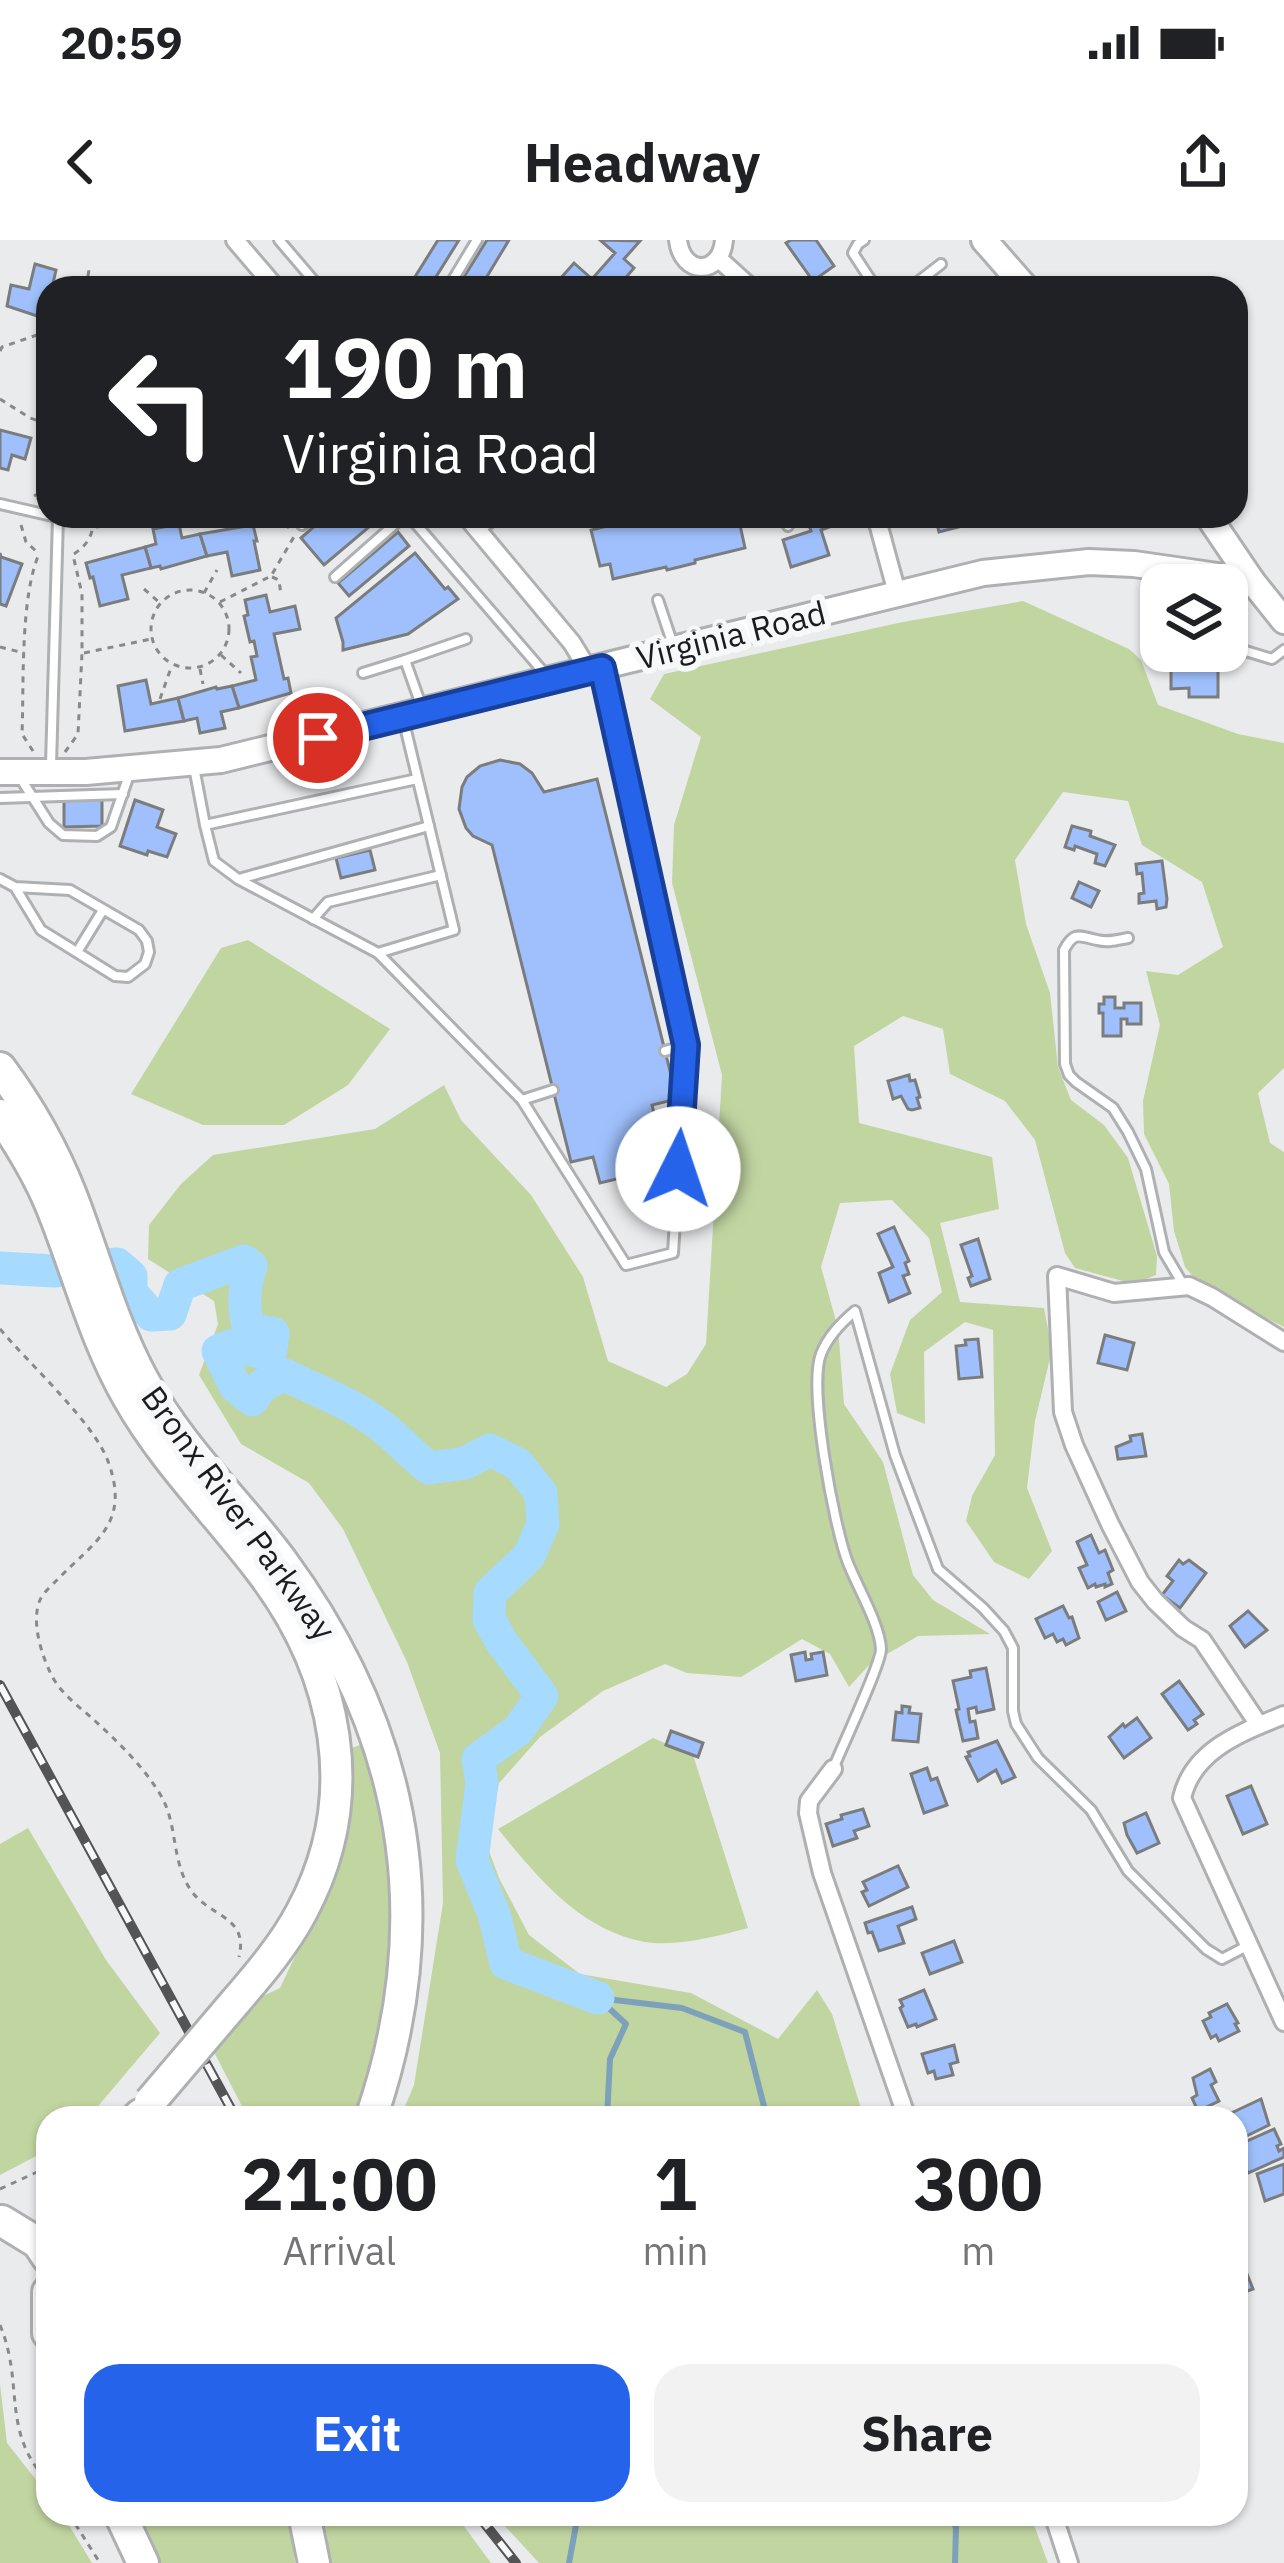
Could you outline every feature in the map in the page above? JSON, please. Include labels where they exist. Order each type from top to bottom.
[{"type":"highway","name":"Bronx River Parkway","points":[[0,1068],[51,1150],[106,1354],[146,1428],[287,1610],[317,1668],[331,1714],[336,1797],[322,1865],[295,1924],[147,2106]]},
{"type":"highway","name":"Bronx River Parkway","points":[[0,1115],[73,1235]]},
{"type":"highway","name":"Bronx River Parkway","points":[[93,1294],[159,1408],[311,1605],[352,1678],[377,1740],[401,1836],[407,1929],[395,2035],[374,2106]]},
{"type":"highway","points":[[1,2220],[36,2226]]},
{"type":"highway","points":[[1,2220],[36,2242]]},
{"type":"highway","points":[[125,2526],[142,2563]]},
{"type":"highway","points":[[306,2526],[314,2563]]},
{"type":"street","points":[[235,240],[265,276]]},
{"type":"street","points":[[678,240],[681,255],[692,265],[706,266],[719,259],[724,240]]},
{"type":"street","points":[[984,240],[1016,276]]},
{"type":"street","points":[[719,259],[738,276]]},
{"type":"street","points":[[476,528],[596,669]]},
{"type":"street","points":[[879,528],[897,593]]},
{"type":"street","points":[[1216,528],[1284,621]]},
{"type":"street","name":"Virginia Road","points":[[9,772],[127,782],[983,573],[1089,562],[1140,566]]},
{"type":"street","name":"Virginia Road","points":[[1248,580],[1252,580]]},
{"type":"street","points":[[1259,1725],[1202,1640],[1183,1628],[1140,1582],[1074,1445],[1063,1412],[1058,1276],[1114,1293],[1189,1286],[1284,1342]]},
{"type":"street","points":[[1284,1714],[1215,1748],[1198,1765],[1182,1798],[1284,2022]]},
{"type":"street","points":[[832,1769],[809,1801],[808,1813],[823,1873],[904,2106]]},
{"type":"street","points":[[1057,2526],[1069,2563]]},
{"type":"lane","points":[[279,240],[310,276]]},
{"type":"lane","points":[[456,276],[478,240]]},
{"type":"lane","points":[[864,240],[853,253],[868,276]]},
{"type":"lane","points":[[926,276],[941,264]]},
{"type":"lane","points":[[0,504],[36,513]]},
{"type":"lane","points":[[51,772],[58,528]]},
{"type":"lane","points":[[335,577],[392,528]]},
{"type":"lane","points":[[417,528],[551,680]]},
{"type":"lane","points":[[658,600],[674,650]]},
{"type":"lane","points":[[363,673],[466,639]]},
{"type":"lane","points":[[1248,652],[1271,659],[1284,650]]},
{"type":"lane","points":[[378,953],[454,930],[417,778],[405,660]]},
{"type":"lane","points":[[193,764],[214,861],[238,879],[378,953],[522,1100],[626,1265],[673,1252],[686,1045],[596,669]]},
{"type":"lane","points":[[0,798],[31,797],[127,782],[111,827],[97,836],[63,835],[49,823],[31,797],[9,772]]},
{"type":"lane","points":[[205,825],[417,778]]},
{"type":"lane","points":[[238,879],[429,826]]},
{"type":"lane","points":[[313,919],[328,902],[441,875]]},
{"type":"lane","points":[[0,879],[15,887],[70,890],[139,930],[149,952],[145,964],[128,976],[115,976],[41,930],[15,887]]},
{"type":"lane","points":[[77,952],[103,910]]},
{"type":"lane","points":[[1128,938],[1112,942],[1077,934],[1064,950],[1065,1064],[1076,1082],[1113,1108],[1128,1132],[1146,1168],[1164,1252],[1184,1287]]},
{"type":"lane","points":[[665,1051],[686,1045]]},
{"type":"lane","points":[[522,1100],[553,1090]]},
{"type":"lane","points":[[832,1769],[881,1652],[833,1508],[816,1401],[820,1355],[831,1334],[855,1311],[895,1455],[938,1569],[983,1608],[1013,1648],[1012,1711],[1024,1738],[1091,1810],[1128,1870],[1206,1949],[1222,1959],[1248,1945]]},
{"type":"path","points":[[87,276],[88,270]]},
{"type":"path","points":[[0,350],[36,335]]},
{"type":"path","points":[[0,399],[36,420]]},
{"type":"path","points":[[57,558],[81,550],[94,528]]},
{"type":"path","points":[[219,603],[271,576],[295,535],[289,528]]},
{"type":"path","points":[[204,593],[217,570]]},
{"type":"path","points":[[271,576],[290,583]]},
{"type":"path","points":[[279,580],[280,596]]},
{"type":"path","points":[[144,589],[161,604]]},
{"type":"path","points":[[185,590],[204,593],[226,614],[228,640],[213,661],[199,667],[172,663],[153,638],[152,623],[161,604],[173,594],[185,590]]},
{"type":"path","points":[[82,653],[153,638]]},
{"type":"path","points":[[0,646],[26,654]]},
{"type":"path","points":[[220,654],[241,674]]},
{"type":"path","points":[[160,699],[172,663]]},
{"type":"path","points":[[199,667],[203,684]]},
{"type":"path","points":[[0,1329],[74,1412],[111,1468],[112,1521],[95,1545],[40,1599],[39,1637],[50,1672],[159,1791],[177,1862],[192,1893],[238,1930],[242,1939],[236,1964]]},
{"type":"path","points":[[0,2188],[36,2172]]},
{"type":"path","points":[[0,2325],[12,2358],[15,2426],[36,2470]]},
{"type":"path","points":[[77,2526],[100,2563]]},
{"type":"green space","points":[[1023,601],[1129,649],[1140,659],[1140,672],[1146,672],[1158,705],[1238,734],[1284,743],[1284,1068],[1258,1093],[1270,1143],[1284,1152],[1284,1327],[1200,1285],[1185,1267],[1174,1231],[1169,1184],[1144,1134],[1143,1101],[1160,1025],[1146,971],[1178,975],[1223,947],[1202,882],[1142,845],[1128,801],[1063,792],[1015,860],[1026,924],[1050,993],[1058,1067],[1071,1100],[1104,1125],[1128,1158],[1157,1256],[1156,1275],[1134,1284],[1075,1268],[1065,1253],[1035,1140],[1005,1101],[950,1074],[943,1029],[903,1016],[854,1046],[859,1123],[992,1157],[999,1209],[940,1223],[960,1302],[1044,1308],[1052,1350],[1035,1421],[1027,1488],[1052,1551],[1029,1579],[994,1562],[966,1521],[972,1496],[995,1455],[993,1330],[965,1322],[924,1352],[925,1424],[897,1413],[890,1374],[910,1320],[942,1292],[929,1238],[892,1200],[840,1203],[821,1267],[838,1328],[844,1404],[883,1462],[913,1575],[933,1600],[990,1634],[918,1636],[870,1664],[849,1687],[830,1654],[802,1639],[741,1677],[687,1673],[665,1664],[603,1691],[540,1737],[499,1783],[485,1840],[529,1935],[580,1974],[691,1993],[778,2039],[817,1990],[832,2014],[860,2106],[405,2106],[414,2085],[443,1903],[440,1753],[407,1662],[343,1529],[309,1483],[241,1444],[199,1375],[218,1324],[214,1301],[148,1259],[149,1225],[181,1184],[213,1155],[375,1129],[444,1085],[461,1120],[531,1195],[583,1277],[608,1361],[666,1387],[687,1374],[706,1344],[722,1075],[672,883],[674,825],[701,737],[650,699],[664,674]]},
{"type":"green space","points":[[248,940],[390,1029],[348,1085],[284,1125],[203,1125],[131,1094],[221,948]]},
{"type":"green space","points":[[653,1738],[693,1755],[748,1928],[670,1943],[622,1936],[562,1899],[498,1829]]},
{"type":"green space","points":[[360,1745],[367,1752],[397,1907],[372,2071],[359,2106],[242,2106],[214,2052],[259,1998],[280,1988],[335,1872],[349,1749]]},
{"type":"green space","points":[[28,1828],[106,1960],[160,2033],[98,2106],[36,2106],[36,2156],[0,2175],[0,1844]]},
{"type":"green space","points":[[0,2384],[7,2443],[36,2480],[36,2526],[69,2526],[92,2563],[0,2563]]},
{"type":"green space","points":[[135,2526],[290,2526],[295,2563],[152,2563]]},
{"type":"green space","points":[[324,2526],[464,2526],[491,2563],[329,2563]]},
{"type":"green space","points":[[505,2526],[1034,2526],[1048,2563],[539,2563]]},
{"type":"building","points":[[438,240],[459,240],[436,276],[416,276]]},
{"type":"building","points":[[487,240],[509,240],[487,276],[464,276]]},
{"type":"building","points":[[600,240],[640,241],[624,259],[634,268],[627,276],[595,276],[615,253]]},
{"type":"building","points":[[816,240],[834,266],[820,276],[809,276],[786,243]]},
{"type":"building","points":[[574,263],[589,276],[563,276]]},
{"type":"building","points":[[35,264],[56,270],[55,276],[36,276],[36,316],[7,306],[11,285],[29,289]]},
{"type":"building","points":[[0,430],[31,438],[25,459],[12,455],[8,470],[0,468]]},
{"type":"building","points":[[180,528],[182,538],[200,534],[207,556],[151,568],[145,547],[156,544],[153,529]]},
{"type":"building","points":[[254,528],[260,570],[232,576],[227,552],[207,556],[200,534]]},
{"type":"building","points":[[312,528],[368,528],[324,565],[301,538]]},
{"type":"building","points":[[741,528],[745,548],[613,579],[610,564],[600,566],[591,530]]},
{"type":"building","points":[[826,528],[821,530],[829,555],[791,567],[783,540]]},
{"type":"building","points":[[398,532],[409,546],[349,596],[338,583]]},
{"type":"building","points":[[145,547],[151,568],[122,575],[128,599],[100,606],[86,563]]},
{"type":"building","points":[[0,553],[22,564],[6,606],[0,604]]},
{"type":"building","points":[[415,553],[458,599],[408,634],[343,650],[336,618]]},
{"type":"building","points":[[266,595],[270,612],[295,606],[300,629],[274,634],[291,693],[239,708],[232,686],[256,680],[251,657],[257,656],[244,616],[248,615],[245,600]]},
{"type":"building","points":[[1171,672],[1218,672],[1218,697],[1189,697],[1189,688],[1171,689]]},
{"type":"building","points":[[146,680],[151,704],[178,698],[184,721],[125,731],[118,686]]},
{"type":"building","points":[[232,686],[239,708],[221,712],[225,728],[200,733],[197,718],[184,721],[178,698]]},
{"type":"building","points":[[500,760],[520,764],[544,792],[597,779],[677,1099],[652,1105],[667,1167],[600,1183],[593,1157],[571,1162],[492,845],[473,836],[459,809],[467,777],[480,766]]},
{"type":"building","points":[[64,798],[102,798],[102,826],[64,827]]},
{"type":"building","points":[[135,800],[163,810],[157,827],[176,834],[167,857],[120,846]]},
{"type":"building","points":[[1072,826],[1115,845],[1105,866],[1095,863],[1097,854],[1065,847]]},
{"type":"building","points":[[370,850],[375,870],[341,878],[336,858]]},
{"type":"building","points":[[1162,861],[1167,899],[1166,907],[1157,909],[1156,901],[1139,903],[1139,894],[1144,893],[1136,864]]},
{"type":"building","points":[[1079,882],[1099,891],[1091,907],[1072,898]]},
{"type":"building","points":[[1104,997],[1115,997],[1115,1008],[1141,1003],[1141,1024],[1121,1019],[1121,1036],[1103,1036],[1099,1004],[1104,1004]]},
{"type":"building","points":[[909,1075],[920,1097],[920,1108],[912,1110],[901,1096],[893,1099],[888,1081]]},
{"type":"building","points":[[894,1227],[909,1261],[905,1263],[909,1274],[903,1276],[910,1293],[889,1302],[879,1273],[893,1267],[878,1234]]},
{"type":"building","points":[[978,1239],[990,1279],[971,1286],[961,1245]]},
{"type":"building","points":[[1105,1335],[1134,1343],[1127,1370],[1098,1363]]},
{"type":"building","points":[[978,1339],[982,1377],[959,1379],[956,1346]]},
{"type":"building","points":[[1142,1434],[1146,1456],[1118,1459],[1116,1447]]},
{"type":"building","points":[[1091,1535],[1099,1553],[1105,1550],[1113,1570],[1108,1573],[1112,1584],[1105,1587],[1088,1588],[1079,1568],[1087,1565],[1077,1542]]},
{"type":"building","points":[[1179,1560],[1183,1564],[1189,1560],[1206,1573],[1180,1608],[1162,1595],[1173,1581],[1167,1576]]},
{"type":"building","points":[[1117,1592],[1126,1611],[1106,1620],[1098,1602]]},
{"type":"building","points":[[1063,1606],[1079,1638],[1066,1645],[1053,1634],[1045,1638],[1036,1619]]},
{"type":"building","points":[[1248,1611],[1267,1630],[1245,1647],[1230,1626]]},
{"type":"building","points":[[805,1652],[806,1660],[823,1652],[827,1675],[796,1681],[791,1655]]},
{"type":"building","points":[[986,1668],[994,1709],[977,1713],[976,1707],[968,1709],[978,1738],[963,1741],[953,1681]]},
{"type":"building","points":[[1179,1681],[1203,1714],[1188,1730],[1162,1694]]},
{"type":"building","points":[[902,1706],[910,1707],[909,1713],[921,1714],[918,1742],[893,1740],[896,1712],[902,1713]]},
{"type":"building","points":[[1137,1718],[1151,1738],[1124,1758],[1109,1737]]},
{"type":"building","points":[[671,1731],[703,1743],[698,1757],[666,1745]]},
{"type":"building","points":[[997,1741],[1015,1777],[1002,1783],[996,1770],[978,1781],[968,1752]]},
{"type":"building","points":[[927,1768],[931,1780],[937,1778],[947,1805],[924,1813],[911,1774]]},
{"type":"building","points":[[1251,1786],[1267,1824],[1243,1834],[1227,1796]]},
{"type":"building","points":[[863,1809],[869,1826],[854,1831],[857,1838],[833,1846],[826,1824]]},
{"type":"building","points":[[1146,1813],[1159,1843],[1137,1853],[1124,1823]]},
{"type":"building","points":[[898,1866],[908,1887],[869,1906],[863,1882]]},
{"type":"building","points":[[912,1907],[916,1919],[898,1926],[904,1943],[879,1951],[865,1923]]},
{"type":"building","points":[[954,1941],[962,1962],[930,1974],[922,1953]]},
{"type":"building","points":[[924,1990],[936,2019],[908,2027],[900,2000]]},
{"type":"building","points":[[1227,2004],[1239,2031],[1219,2041],[1216,2035],[1211,2038],[1203,2021]]},
{"type":"building","points":[[954,2045],[958,2062],[950,2064],[953,2075],[936,2079],[934,2071],[928,2073],[922,2054]]},
{"type":"building","points":[[1210,2069],[1219,2101],[1196,2106],[1193,2078]]},
{"type":"building","points":[[1261,2099],[1269,2125],[1248,2135],[1246,2106]]},
{"type":"building","points":[[1274,2129],[1284,2157],[1248,2173],[1248,2141]]},
{"type":"building","points":[[1284,2164],[1284,2194],[1265,2201],[1257,2174]]},
{"type":"waterway","points":[[0,1268],[54,1271],[117,1264],[131,1276],[131,1292],[151,1315],[170,1314],[180,1285],[244,1261],[251,1266],[245,1298],[249,1330],[273,1333],[270,1354],[230,1346],[218,1351],[235,1386],[252,1400],[262,1385],[285,1375],[363,1413],[429,1468],[465,1463],[490,1450],[518,1464],[541,1493],[543,1524],[529,1556],[490,1593],[489,1619],[542,1696],[518,1730],[478,1759],[482,1783],[472,1860],[494,1914],[506,1963],[598,1998]]},
{"type":"waterway","points":[[598,1998],[682,2008],[745,2032],[764,2106]]},
{"type":"waterway","points":[[599,1999],[626,2024],[610,2059],[608,2106]]},
{"type":"waterway","points":[[569,2563],[576,2526]]},
{"type":"waterway","points":[[955,2526],[955,2563]]},
{"type":"railway","points":[[0,1685],[229,2106]]},
{"type":"railway","points":[[487,2526],[516,2563]]},
{"type":"route","points":[[318,738],[602,668],[686,1045],[678,1169]]}]
